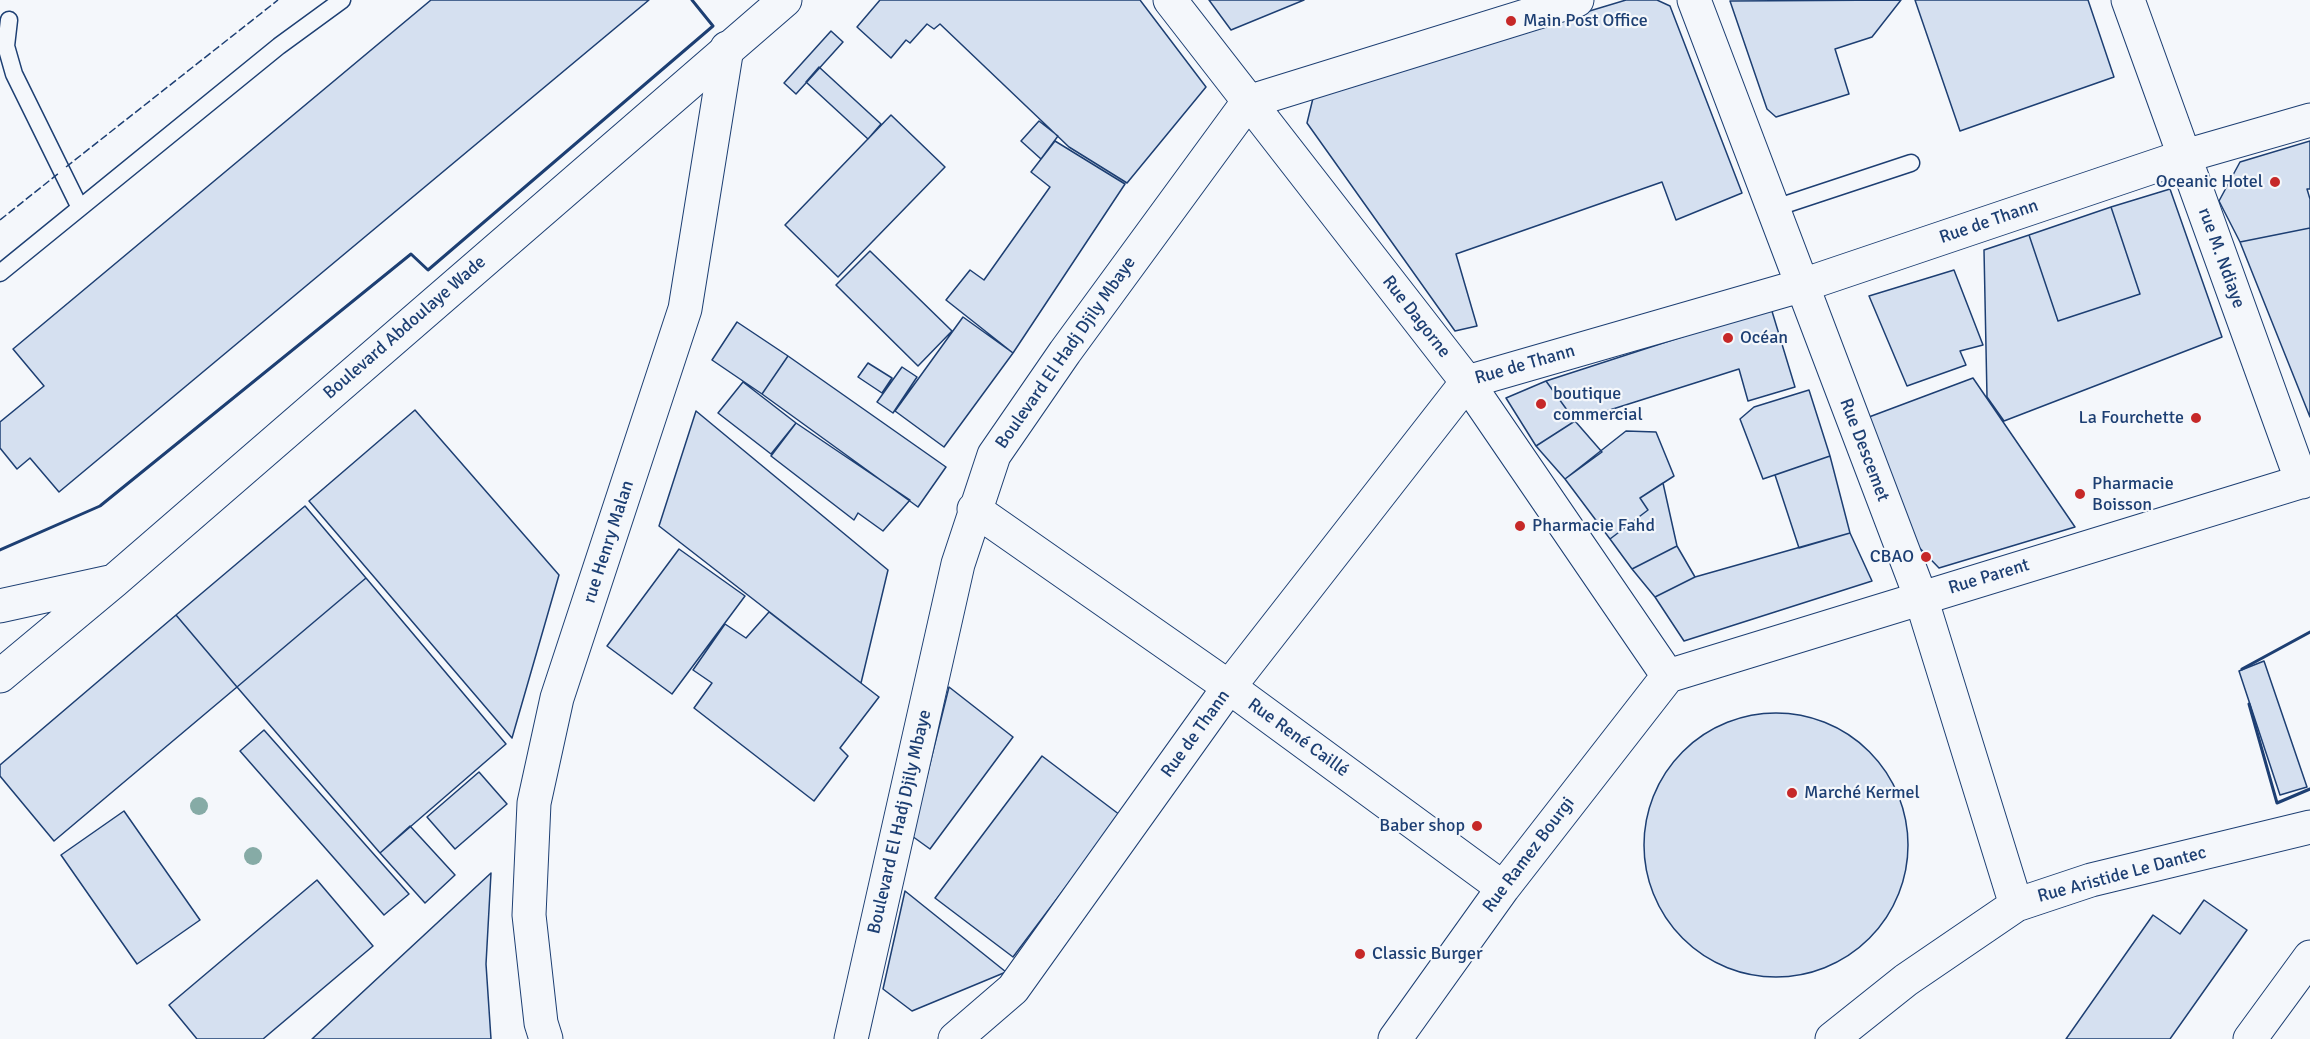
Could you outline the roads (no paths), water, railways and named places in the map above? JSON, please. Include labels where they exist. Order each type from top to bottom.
[{"type":"street","name":"Boulevard Abdoulaye Wade","points":[[0,606],[114,581],[785,0]]},
{"type":"street","name":"Rue Dagorne","points":[[1170,0],[1467,382],[1668,676]]},
{"type":"street","points":[[1248,102],[1577,0]]},
{"type":"street","name":"Rue Descemet","points":[[1694,0],[1800,286],[1920,597],[2016,905]]},
{"type":"street","name":"rue M. Ndiaye","points":[[2128,0],[2306,481]]},
{"type":"street","name":"rue Henry Malan","points":[[546,1039],[541,1023],[529,915],[534,803],[557,698],[686,309],[727,48]]},
{"type":"street","name":"Boulevard El Hadj Djily Mbaye","points":[[851,1039],[958,564],[974,509],[994,455],[1065,352],[1248,102]]},
{"type":"street","name":"Rue de Thann","points":[[955,1039],[1013,989],[1229,687],[1467,382],[1800,286],[2185,156],[2310,120]]},
{"type":"street","name":"Rue Parent","points":[[1668,676],[1920,597],[2306,481]]},
{"type":"street","name":"Rue René Caillé","points":[[974,509],[1229,687],[1503,888]]},
{"type":"street","points":[[0,676],[114,581]]},
{"type":"street","name":"Rue Ramez Bourgi","points":[[1395,1039],[1503,888],[1668,676]]},
{"type":"street","name":"Rue Aristide Le Dantec","points":[[1832,1039],[1906,980],[2016,905],[2091,880],[2310,827]]},
{"type":"street","points":[[2250,1039],[2310,957]]},
{"type":"lane","points":[[0,273],[279,46],[342,0]]},
{"type":"lane","points":[[9,20],[6,46],[14,74],[81,208]]},
{"type":"lane","points":[[1772,209],[1911,163]]},
{"type":"place","name":"Main Post Office","points":[[1511,21]]},
{"type":"place","name":"Oceanic Hotel","points":[[2275,182]]},
{"type":"place","name":"Océan","points":[[1728,338]]},
{"type":"place","name":"boutique commercial","points":[[1541,404]]},
{"type":"place","name":"La Fourchette","points":[[2196,418]]},
{"type":"place","name":"Pharmacie Boisson","points":[[2080,494]]},
{"type":"place","name":"Pharmacie Fahd","points":[[1520,526]]},
{"type":"place","name":"CBAO","points":[[1926,557]]},
{"type":"place","name":"Marché Kermel","points":[[1792,793]]},
{"type":"place","name":"Baber shop","points":[[1477,826]]},
{"type":"place","name":"Classic Burger","points":[[1360,954]]}]
